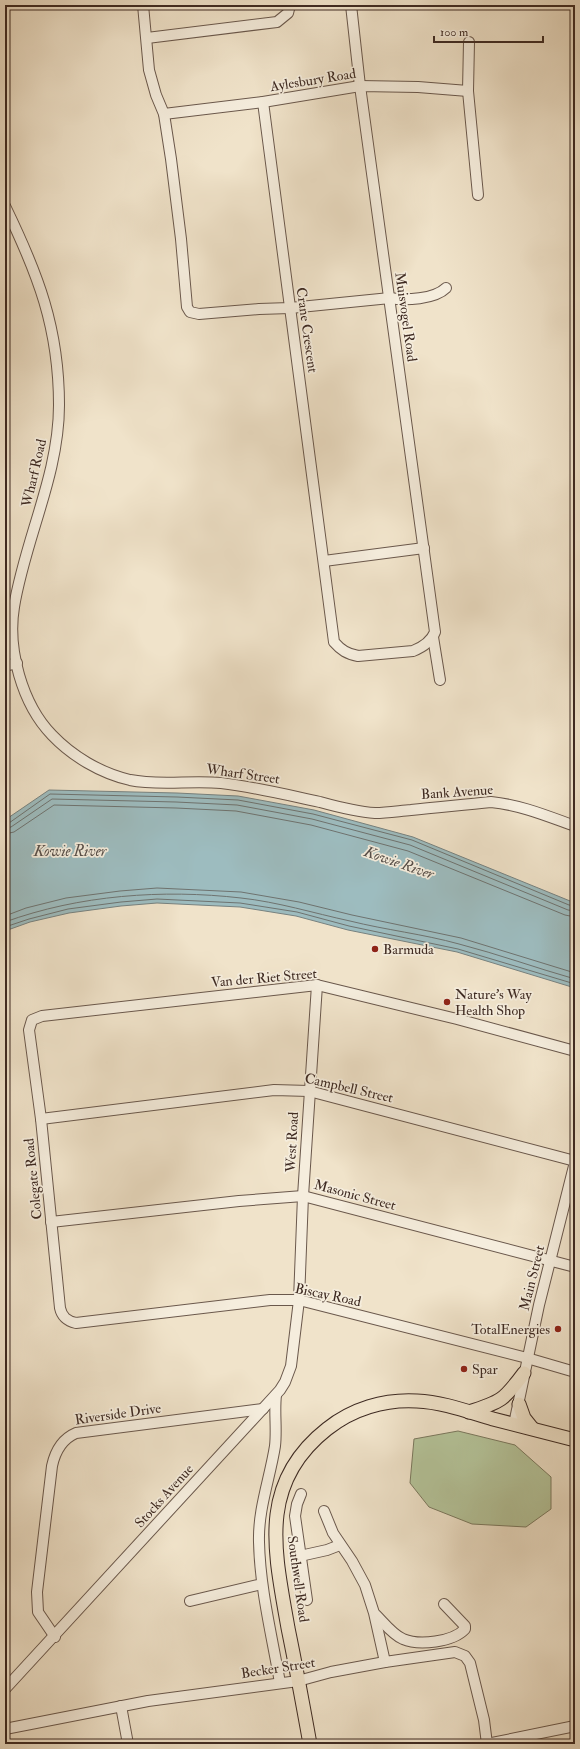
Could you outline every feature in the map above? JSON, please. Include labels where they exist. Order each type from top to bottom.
[{"type":"main road","points":[[469,1412],[500,1401],[512,1390],[524,1373]]},
{"type":"main road","name":"Southwell Road","points":[[310,1744],[275,1546],[275,1526],[280,1498],[292,1467],[304,1450],[327,1428],[347,1415],[371,1406],[393,1401],[417,1401],[469,1412],[575,1440]]},
{"type":"main road","points":[[519,1404],[524,1418],[532,1428]]},
{"type":"street","points":[[142,5],[152,85],[164,114],[180,224],[187,307],[190,312],[199,314],[259,308],[290,308],[390,298],[401,300],[439,294],[446,288]]},
{"type":"street","name":"Muisvogel Road","points":[[351,5],[360,86],[424,548],[440,680]]},
{"type":"street","points":[[147,38],[277,22],[289,9]]},
{"type":"street","points":[[470,42],[468,91],[478,195]]},
{"type":"street","name":"Aylesbury Road","points":[[164,114],[263,102],[360,86],[418,87],[468,91]]},
{"type":"street","name":"Crane Crescent","points":[[263,102],[334,642],[345,652],[358,656],[406,652],[420,648],[434,634]]},
{"type":"street","name":"Wharf Road","points":[[5,206],[26,249],[46,305],[56,357],[59,404],[53,460],[23,568],[14,608],[12,630],[17,663],[30,704],[43,725],[60,743],[76,756],[103,771],[119,777]]},
{"type":"street","points":[[324,561],[424,548]]},
{"type":"street","points":[[5,666],[17,663]]},
{"type":"street","name":"Wharf Street","points":[[119,777],[132,780],[231,784],[267,790],[362,811]]},
{"type":"street","name":"Bank Avenue","points":[[362,811],[376,813],[491,802],[528,809],[575,826]]},
{"type":"street","name":"Van der Riet Street","points":[[29,1030],[32,1020],[42,1016],[316,985],[457,1019],[575,1051]]},
{"type":"street","name":"West Road","points":[[299,1300],[303,1196],[316,985]]},
{"type":"street","name":"Colegate Road","points":[[29,1030],[41,1119],[60,1308],[64,1318],[70,1322]]},
{"type":"street","name":"Campbell Street","points":[[41,1119],[274,1090],[309,1091],[575,1161]]},
{"type":"street","name":"Main Street","points":[[514,1424],[527,1358],[575,1161]]},
{"type":"street","name":"Masonic Street","points":[[51,1222],[239,1201],[303,1196],[575,1267]]},
{"type":"street","name":"Biscay Road","points":[[70,1322],[76,1323],[270,1300],[299,1300],[527,1358],[575,1372]]},
{"type":"street","name":"Stocks Avenue","points":[[5,1689],[276,1395],[285,1382],[291,1366],[299,1300]]},
{"type":"street","points":[[276,1395],[274,1411],[275,1447],[260,1519],[259,1540],[262,1584],[280,1683]]},
{"type":"street","name":"Riverside Drive","points":[[55,1636],[38,1612],[37,1592],[52,1466],[57,1451],[66,1439],[76,1433],[263,1409]]},
{"type":"street","points":[[301,1494],[297,1504],[295,1516],[306,1600]]},
{"type":"street","points":[[324,1511],[333,1533],[359,1572],[374,1613],[385,1662]]},
{"type":"street","points":[[300,1556],[327,1550],[340,1545]]},
{"type":"street","points":[[190,1601],[262,1584]]},
{"type":"street","points":[[374,1613],[396,1635],[404,1640],[429,1642],[452,1638],[465,1629],[465,1626],[444,1604]]},
{"type":"street","name":"Becker Street","points":[[6,1731],[148,1701],[298,1681],[331,1672],[385,1662],[455,1652],[465,1656],[470,1663],[484,1720],[487,1744]]},
{"type":"street","points":[[121,1706],[128,1744]]},
{"type":"street","points":[[487,1744],[575,1726]]},
{"type":"green space","points":[[458,1431],[515,1445],[551,1477],[551,1509],[526,1527],[472,1524],[429,1507],[410,1483],[414,1439]]},
{"type":"water","name":"Kowie River","points":[[49,790],[238,796],[314,810],[413,837],[575,903],[575,988],[457,952],[348,930],[296,916],[240,907],[157,903],[121,906],[69,913],[30,922],[5,931],[5,820]]},
{"type":"place","name":"Barmuda","points":[[375,949]]},
{"type":"place","name":"Nature's Way Health Shop","points":[[447,1002]]},
{"type":"place","name":"TotalEnergies","points":[[558,1329]]},
{"type":"place","name":"Spar","points":[[464,1369]]}]
